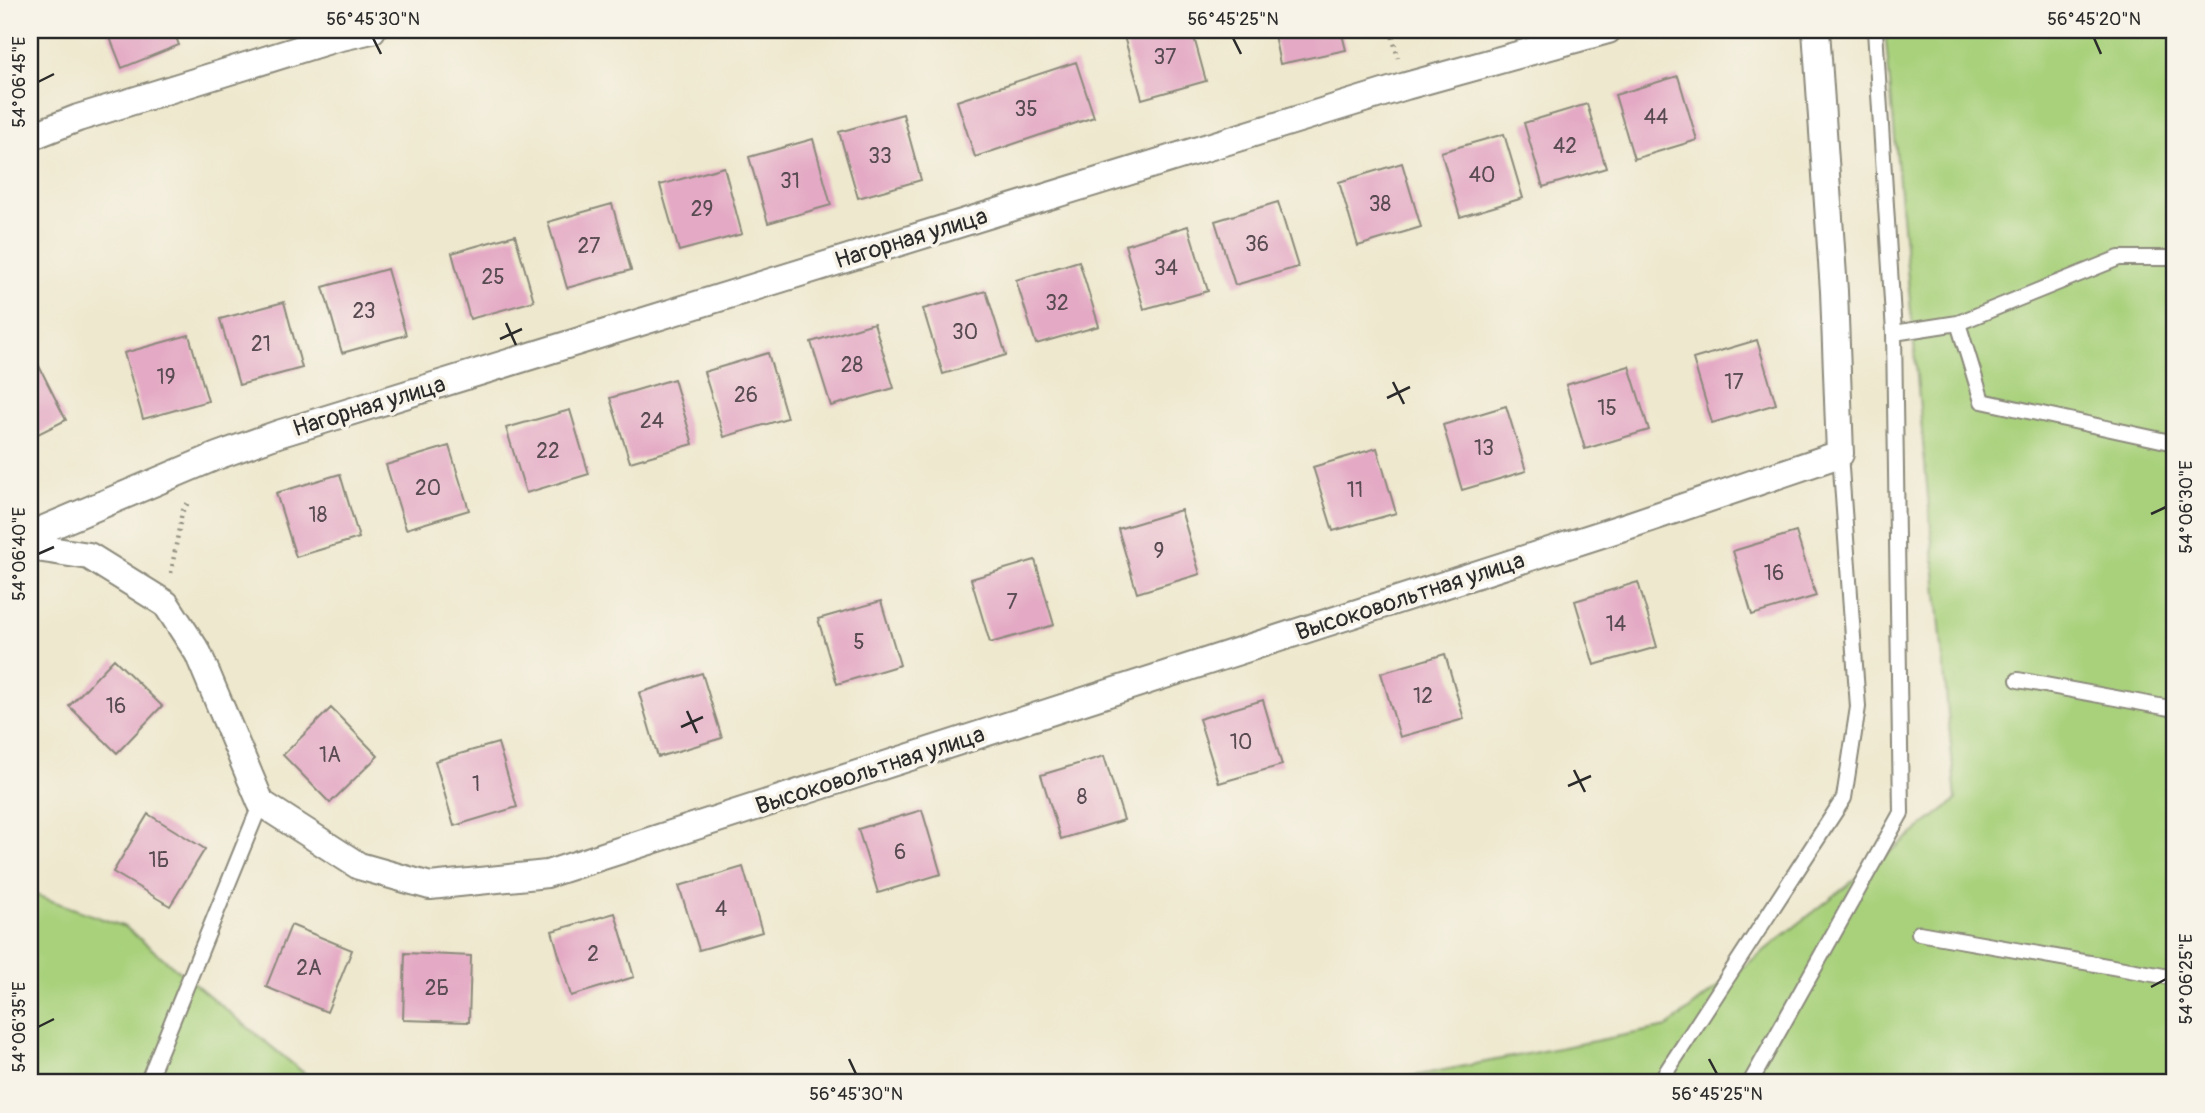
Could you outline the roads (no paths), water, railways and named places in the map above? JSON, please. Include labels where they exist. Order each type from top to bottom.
[{"type":"street","points":[[30,137],[91,114],[333,39],[372,30]]},
{"type":"street","name":"Нагорная улица","points":[[30,535],[217,456],[304,426],[1406,86],[1608,30]]},
{"type":"street","points":[[1815,30],[1834,291],[1839,454]]},
{"type":"street","name":"Высоковольтная улица","points":[[261,803],[359,866],[430,886],[547,874],[1616,529],[1839,454]]},
{"type":"street","points":[[30,547],[89,556],[166,604],[198,653],[261,803]]},
{"type":"lane","points":[[1750,1083],[1901,813],[1894,333],[1875,30]]},
{"type":"lane","points":[[1894,333],[1958,323],[2119,258],[2175,258]]},
{"type":"lane","points":[[1958,323],[1982,401],[2175,443]]},
{"type":"lane","points":[[1659,1083],[1844,798],[1858,707],[1839,454]]},
{"type":"lane","points":[[2018,680],[2175,709]]},
{"type":"lane","points":[[147,1083],[261,803]]},
{"type":"lane","points":[[1919,933],[2175,978]]}]
